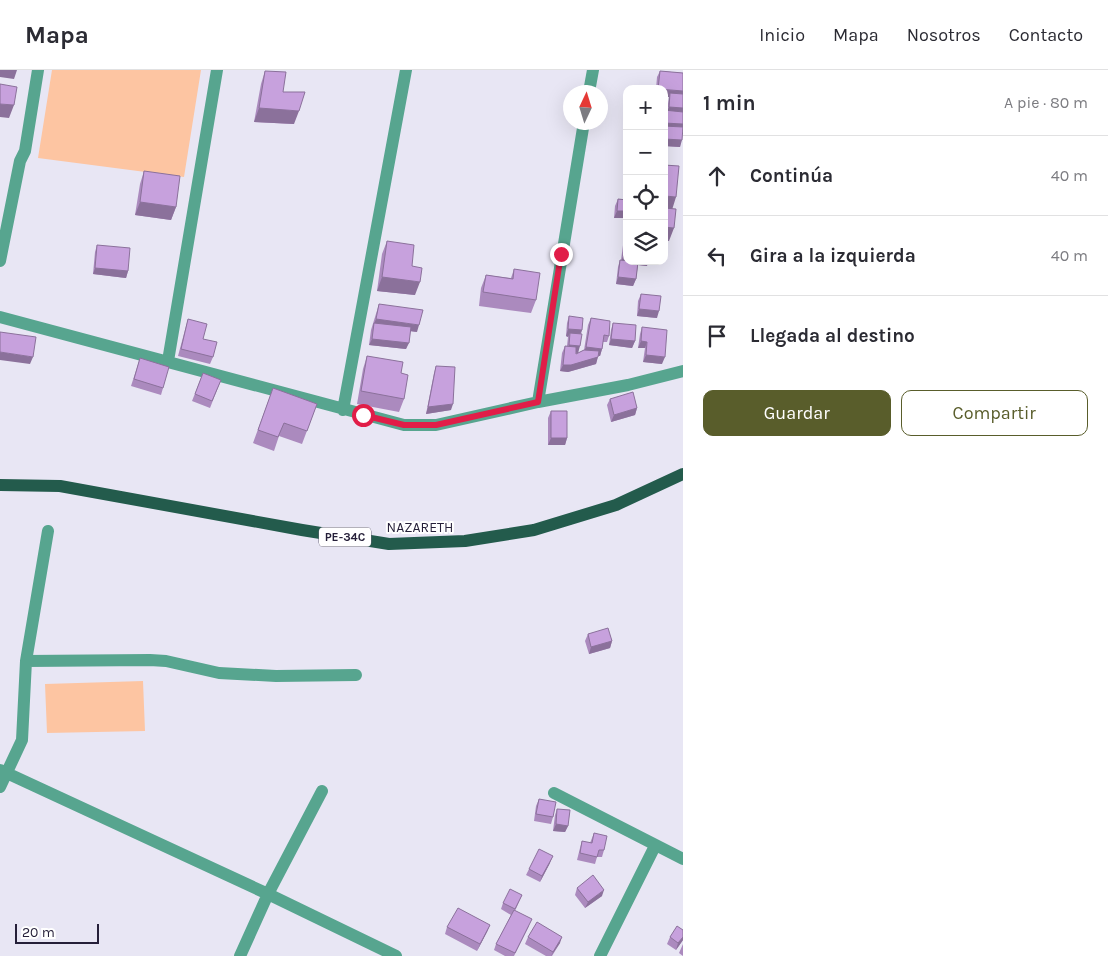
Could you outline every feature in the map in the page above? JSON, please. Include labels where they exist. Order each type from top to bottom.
[{"type":"main road","name":"NAZARETH","points":[[0,485],[60,486],[390,544],[465,541],[534,530],[616,505],[683,474]]},
{"type":"street","points":[[0,261],[20,161],[25,151],[38,70]]},
{"type":"street","points":[[168,361],[218,70]]},
{"type":"street","points":[[343,410],[406,70]]},
{"type":"street","points":[[590,85],[593,70]]},
{"type":"street","points":[[538,402],[583,130]]},
{"type":"street","points":[[0,317],[404,425],[436,425],[538,402],[628,385],[683,371]]},
{"type":"street","points":[[0,787],[3,771],[22,740],[26,661],[48,531]]},
{"type":"street","points":[[26,661],[150,660],[166,661],[219,673],[276,676],[356,675]]},
{"type":"street","points":[[3,771],[268,894],[396,956]]},
{"type":"street","points":[[240,956],[268,894],[322,791]]},
{"type":"street","points":[[554,793],[683,859]]},
{"type":"street","points":[[600,956],[655,846]]},
{"type":"shaded area","points":[[52,70],[201,70],[184,177],[38,158]]},
{"type":"shaded area","points":[[143,681],[145,731],[47,733],[45,684]]},
{"type":"building","points":[[265,71],[286,72],[283,92],[305,92],[299,111],[259,108]]},
{"type":"building","points":[[660,71],[683,73],[683,91],[668,90],[668,85],[658,85]]},
{"type":"building","points":[[0,84],[17,87],[14,105],[0,104]]},
{"type":"building","points":[[670,93],[683,94],[683,108],[669,107]]},
{"type":"building","points":[[668,110],[683,112],[683,124],[668,123]]},
{"type":"building","points":[[668,126],[683,127],[682,140],[668,139]]},
{"type":"building","points":[[668,165],[679,166],[676,197],[668,196]]},
{"type":"building","points":[[144,171],[180,176],[176,207],[140,202]]},
{"type":"building","points":[[618,199],[623,200],[623,211],[617,211]]},
{"type":"building","points":[[668,208],[676,209],[674,228],[668,227]]},
{"type":"building","points":[[387,241],[414,245],[412,266],[422,268],[420,282],[382,277]]},
{"type":"building","points":[[97,245],[130,248],[128,271],[95,268]]},
{"type":"building","points":[[620,260],[623,260],[623,265],[638,265],[636,279],[618,277]]},
{"type":"building","points":[[514,269],[540,273],[536,300],[483,292],[486,275],[513,279]]},
{"type":"building","points":[[641,294],[661,296],[659,311],[639,309]]},
{"type":"building","points":[[379,304],[423,310],[419,325],[376,319]]},
{"type":"building","points":[[569,316],[583,318],[582,330],[568,329]]},
{"type":"building","points":[[591,318],[610,321],[609,336],[604,335],[602,349],[586,347]]},
{"type":"building","points":[[188,319],[207,324],[203,339],[217,342],[213,357],[181,349]]},
{"type":"building","points":[[374,323],[411,327],[409,343],[372,339]]},
{"type":"building","points":[[613,323],[636,325],[635,341],[611,339]]},
{"type":"building","points":[[642,327],[667,330],[665,357],[646,355],[647,342],[641,341]]},
{"type":"building","points":[[0,332],[36,337],[33,357],[0,352]]},
{"type":"building","points":[[570,333],[582,334],[580,346],[569,345]]},
{"type":"building","points":[[565,346],[576,347],[576,354],[584,350],[599,351],[598,357],[571,365],[563,365]]},
{"type":"building","points":[[367,356],[403,362],[401,373],[408,375],[404,399],[361,391]]},
{"type":"building","points":[[140,358],[169,367],[163,388],[134,379]]},
{"type":"building","points":[[436,366],[455,367],[453,404],[428,407]]},
{"type":"building","points":[[203,373],[221,380],[212,401],[195,394]]},
{"type":"building","points":[[273,388],[317,404],[307,431],[284,423],[278,437],[258,430]]},
{"type":"building","points":[[633,392],[637,408],[614,415],[610,399]]},
{"type":"building","points":[[551,411],[567,411],[567,438],[551,438]]},
{"type":"building","points":[[608,628],[612,641],[591,647],[588,634]]},
{"type":"building","points":[[539,799],[556,802],[553,817],[536,814]]},
{"type":"building","points":[[557,809],[570,810],[568,826],[556,824]]},
{"type":"building","points":[[594,833],[607,836],[604,850],[599,850],[597,857],[580,853],[582,841],[592,843]]},
{"type":"building","points":[[539,849],[553,856],[542,876],[529,869]]},
{"type":"building","points":[[593,875],[604,890],[588,902],[577,888]]},
{"type":"building","points":[[510,889],[522,895],[515,909],[503,903]]},
{"type":"building","points":[[458,908],[490,925],[480,944],[447,927]]},
{"type":"building","points":[[514,910],[532,919],[515,953],[496,944]]},
{"type":"building","points":[[537,922],[562,937],[553,952],[528,937]]},
{"type":"building","points":[[677,926],[683,930],[683,937],[678,943],[670,937]]},
{"type":"route","points":[[363,415],[404,425],[436,425],[538,402],[561,254]]}]
